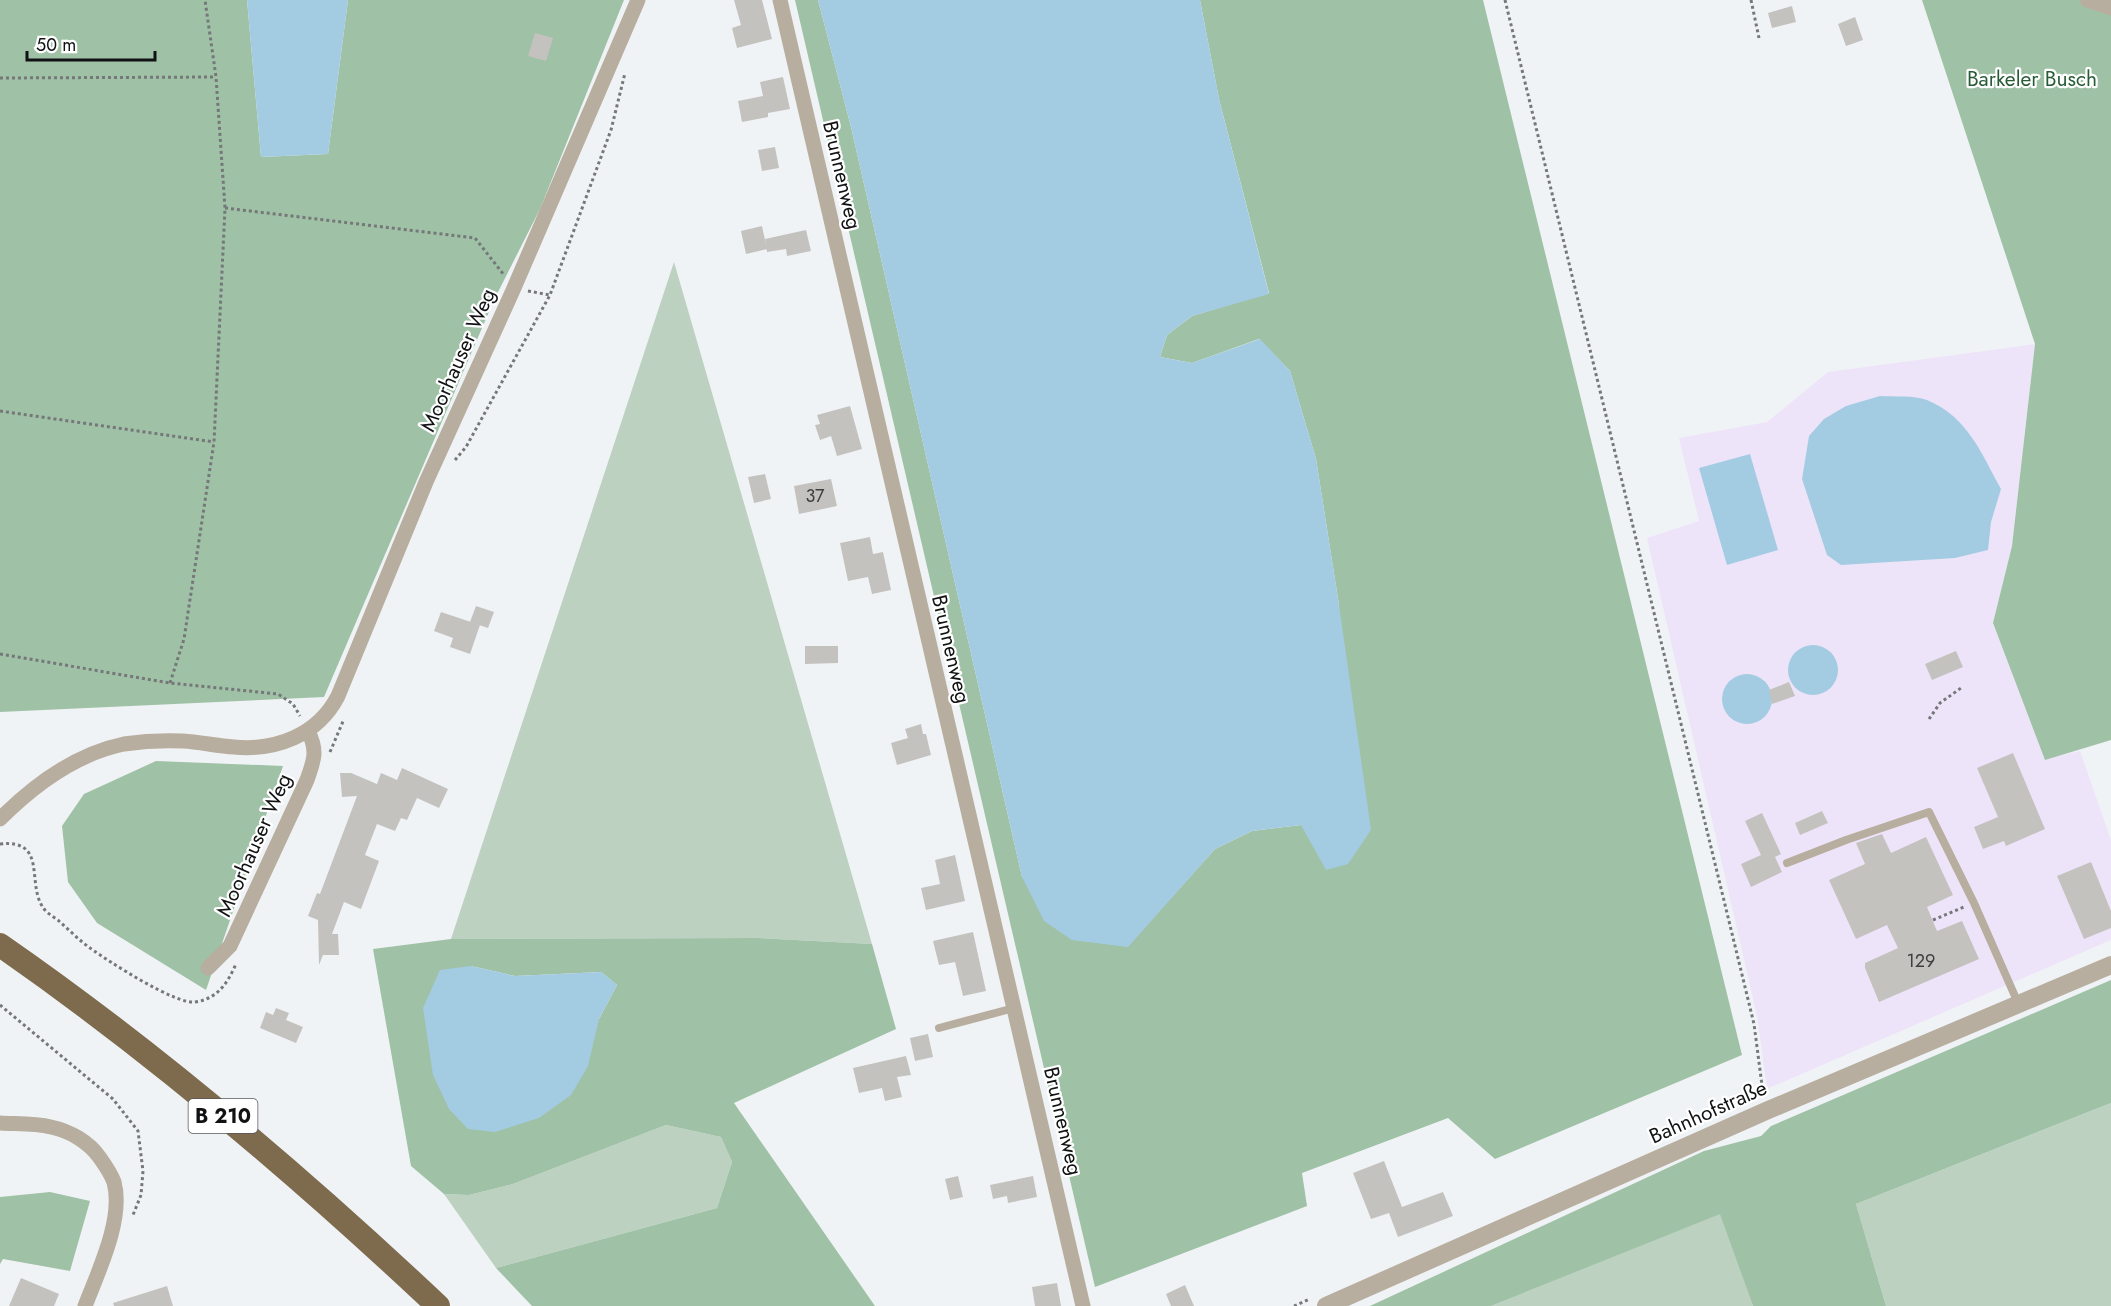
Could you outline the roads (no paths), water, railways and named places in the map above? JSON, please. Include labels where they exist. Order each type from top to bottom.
[{"type":"highway","name":"B 210","points":[[0,945],[46,977],[176,1077],[320,1198],[438,1306]]},
{"type":"street","name":"Moorhauser Weg","points":[[0,819],[22,797],[54,774],[88,756],[122,745],[152,741],[185,741],[236,747],[281,743],[308,731],[328,712],[338,696],[426,482],[514,288],[638,0]]},
{"type":"street","name":"Brunnenweg","points":[[780,0],[1083,1306]]},
{"type":"street","points":[[2086,0],[2111,8]]},
{"type":"street","name":"Moorhauser Weg","points":[[208,968],[231,946],[307,780],[315,755],[314,743],[308,731]]},
{"type":"street","name":"Bahnhofstraße","points":[[1326,1306],[1766,1111],[2111,965]]},
{"type":"street","points":[[0,1123],[51,1127],[73,1135],[96,1153],[114,1182],[116,1201],[113,1228],[85,1306]]},
{"type":"lane","points":[[1787,863],[1929,812],[1974,903],[2018,1004]]},
{"type":"lane","points":[[939,1028],[1014,1008]]},
{"type":"water","points":[[247,0],[348,0],[328,154],[261,157]]},
{"type":"water","points":[[818,0],[1200,0],[1219,99],[1269,294],[1192,316],[1167,335],[1160,357],[1192,363],[1260,339],[1290,371],[1316,459],[1371,830],[1348,864],[1326,870],[1301,825],[1252,831],[1215,849],[1128,947],[1072,940],[1044,921],[1022,877],[851,127]]},
{"type":"water","points":[[1880,396],[1927,400],[1953,416],[1972,437],[2001,489],[1991,522],[1988,550],[1955,558],[1841,565],[1827,555],[1802,479],[1809,436],[1824,419],[1846,406]]},
{"type":"water","points":[[1750,454],[1778,550],[1727,565],[1699,468]]},
{"type":"water","points":[[1813,645],[1831,652],[1838,670],[1831,688],[1813,695],[1795,688],[1788,670],[1795,652]]},
{"type":"water","points":[[1747,674],[1756,676],[1767,685],[1772,699],[1770,708],[1761,719],[1747,724],[1738,722],[1727,713],[1722,699],[1724,690],[1733,679]]},
{"type":"water","points":[[471,966],[515,976],[601,972],[617,985],[599,1019],[588,1066],[571,1095],[539,1118],[495,1132],[468,1129],[449,1109],[433,1075],[423,1008],[440,970]]},
{"type":"park label","name":"Barkeler Busch","points":[[2032,79]]}]
